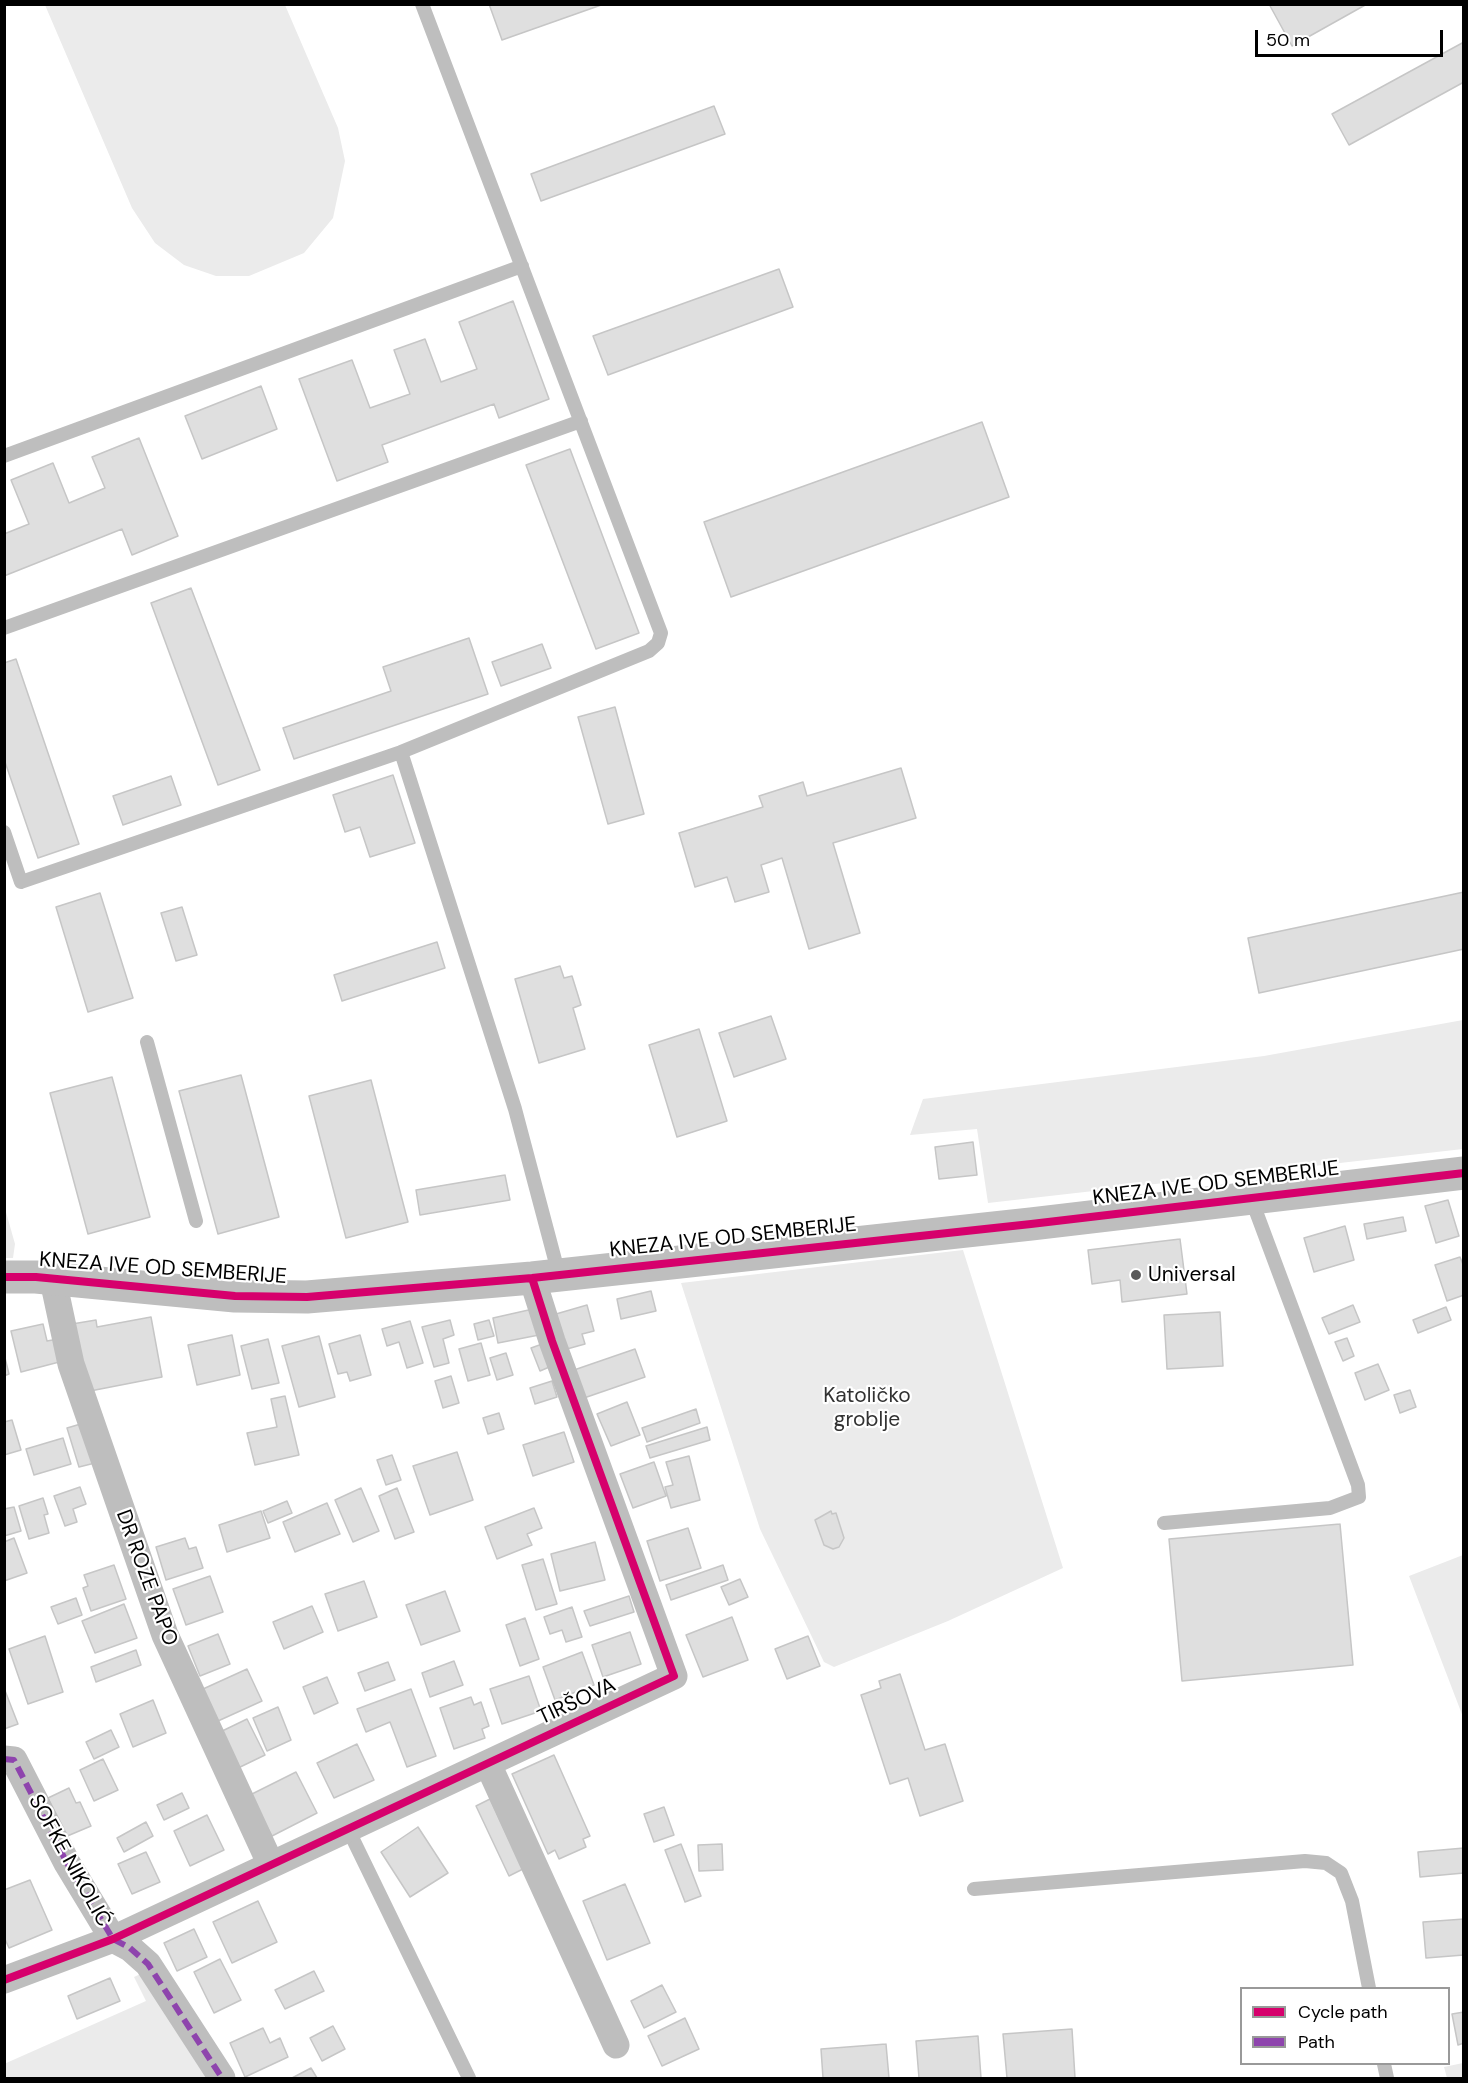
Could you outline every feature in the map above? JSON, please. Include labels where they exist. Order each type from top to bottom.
[{"type":"street","name":"KNEZA IVE OD SEMBERIJE","points":[[4,1277],[236,1296],[307,1297],[545,1277],[1464,1173]]},
{"type":"street","name":"TIRŠOVA","points":[[113,1939],[674,1676],[552,1341],[545,1277]]},
{"type":"street","name":"DR ROZE PAPO","points":[[53,1280],[71,1364],[165,1635],[271,1865]]},
{"type":"street","name":"SOFKE NIKOLIĆ","points":[[4,1759],[14,1760],[67,1863],[113,1939],[130,1948],[148,1964],[222,2079]]},
{"type":"street","points":[[488,1764],[616,2045]]},
{"type":"street","name":"SOFKE NIKOLIĆ","points":[[4,1980],[113,1939]]},
{"type":"lane","points":[[4,832],[21,882],[401,752],[649,651],[658,643],[661,633],[422,4]]},
{"type":"lane","points":[[4,456],[522,266]]},
{"type":"lane","points":[[4,628],[581,421]]},
{"type":"lane","points":[[401,752],[515,1109],[545,1277]]},
{"type":"lane","points":[[147,1042],[196,1221]]},
{"type":"lane","points":[[1164,1523],[1330,1508],[1359,1497],[1358,1485],[1251,1198]]},
{"type":"lane","points":[[348,1829],[469,2079]]},
{"type":"lane","points":[[974,1889],[1305,1861],[1326,1863],[1341,1873],[1352,1901],[1369,1987]]},
{"type":"green space","points":[[45,5],[285,5],[338,128],[345,161],[333,218],[304,253],[249,276],[216,276],[184,265],[155,243],[132,208]]},
{"type":"green space","points":[[1463,1020],[1463,1149],[988,1203],[977,1129],[910,1135],[923,1099],[1264,1056]]},
{"type":"green space","points":[[4,1205],[15,1244],[13,1258],[5,1258]]},
{"type":"green space","name":"Katoličko groblje","points":[[963,1250],[1063,1568],[948,1621],[834,1667],[824,1662],[760,1529],[681,1283]]},
{"type":"green space","points":[[1463,1555],[1463,1717],[1409,1576]]},
{"type":"green space","points":[[147,1971],[215,2078],[5,2078],[4,2064],[146,2001],[134,1977]]},
{"type":"green space","points":[[1463,2063],[1463,2078],[1447,2078],[1444,2067]]},
{"type":"building","points":[[489,4],[604,4],[502,40]]},
{"type":"building","points":[[1269,4],[1367,4],[1292,46]]},
{"type":"building","points":[[1464,42],[1464,82],[1349,145],[1332,114]]},
{"type":"building","points":[[714,106],[725,134],[541,201],[531,174]]},
{"type":"building","points":[[779,269],[793,307],[608,375],[593,336]]},
{"type":"building","points":[[513,301],[549,399],[499,418],[494,404],[382,445],[388,462],[337,481],[299,379],[352,360],[370,408],[410,394],[394,350],[425,339],[441,382],[477,369],[459,322]]},
{"type":"building","points":[[261,386],[277,429],[202,459],[185,416]]},
{"type":"building","points":[[982,422],[1009,497],[731,597],[704,522]]},
{"type":"building","points":[[139,438],[178,536],[132,555],[122,529],[4,576],[4,534],[29,524],[11,480],[53,463],[69,503],[105,488],[92,457]]},
{"type":"building","points":[[570,449],[639,633],[596,649],[526,465]]},
{"type":"building","points":[[191,588],[260,770],[218,785],[151,603]]},
{"type":"building","points":[[469,638],[488,694],[294,759],[283,728],[391,691],[383,667]]},
{"type":"building","points":[[542,644],[551,668],[501,686],[492,662]]},
{"type":"building","points":[[16,659],[79,844],[38,858],[4,759],[4,663]]},
{"type":"building","points":[[615,707],[644,814],[608,824],[578,717]]},
{"type":"building","points":[[901,768],[916,818],[833,843],[860,933],[809,949],[782,858],[761,865],[769,892],[735,902],[727,877],[695,887],[679,833],[763,807],[759,796],[803,782],[807,796]]},
{"type":"building","points":[[393,775],[415,843],[370,857],[360,827],[345,832],[333,795]]},
{"type":"building","points":[[171,776],[181,805],[123,825],[113,796]]},
{"type":"building","points":[[1464,892],[1464,949],[1259,993],[1248,938]]},
{"type":"building","points":[[100,893],[133,998],[88,1012],[56,907]]},
{"type":"building","points":[[182,907],[197,955],[176,961],[161,913]]},
{"type":"building","points":[[437,942],[445,968],[342,1001],[334,975]]},
{"type":"building","points":[[560,966],[564,978],[572,976],[581,1005],[573,1008],[585,1049],[539,1063],[515,979]]},
{"type":"building","points":[[771,1016],[786,1059],[734,1077],[719,1033]]},
{"type":"building","points":[[699,1029],[727,1121],[677,1137],[649,1045]]},
{"type":"building","points":[[241,1075],[279,1217],[218,1234],[179,1091]]},
{"type":"building","points":[[112,1077],[150,1217],[88,1234],[50,1093]]},
{"type":"building","points":[[371,1080],[408,1222],[346,1238],[309,1096]]},
{"type":"building","points":[[973,1142],[977,1175],[939,1179],[935,1147]]},
{"type":"building","points":[[505,1175],[510,1200],[420,1215],[416,1190]]},
{"type":"building","points":[[1448,1200],[1459,1236],[1436,1243],[1425,1206]]},
{"type":"building","points":[[1403,1217],[1406,1231],[1367,1239],[1364,1224]]},
{"type":"building","points":[[1345,1226],[1354,1260],[1314,1272],[1304,1238]]},
{"type":"building","points":[[1180,1239],[1187,1294],[1122,1302],[1120,1280],[1092,1284],[1088,1250]]},
{"type":"building","points":[[1460,1257],[1464,1267],[1464,1295],[1447,1301],[1435,1265]]},
{"type":"building","points":[[651,1291],[656,1311],[621,1319],[617,1299]]},
{"type":"building","points":[[587,1305],[594,1331],[582,1334],[585,1344],[567,1349],[556,1314]]},
{"type":"building","points":[[1353,1305],[1360,1322],[1329,1334],[1322,1318]]},
{"type":"building","points":[[1446,1307],[1451,1320],[1418,1333],[1413,1320]]},
{"type":"building","points":[[533,1309],[539,1335],[498,1343],[493,1318]]},
{"type":"building","points":[[1220,1312],[1223,1366],[1167,1369],[1164,1315]]},
{"type":"building","points":[[151,1317],[162,1377],[85,1392],[72,1324],[96,1320],[97,1327]]},
{"type":"building","points":[[450,1320],[454,1335],[443,1339],[449,1363],[434,1367],[422,1327]]},
{"type":"building","points":[[489,1320],[494,1336],[478,1340],[474,1324]]},
{"type":"building","points":[[410,1321],[423,1363],[407,1368],[399,1342],[387,1346],[382,1329]]},
{"type":"building","points":[[43,1324],[47,1341],[58,1339],[63,1361],[21,1372],[11,1331]]},
{"type":"building","points":[[232,1335],[240,1375],[197,1385],[188,1345]]},
{"type":"building","points":[[360,1335],[371,1375],[350,1381],[347,1372],[338,1374],[329,1344]]},
{"type":"building","points":[[319,1336],[335,1397],[299,1407],[282,1346]]},
{"type":"building","points":[[1347,1338],[1354,1356],[1343,1361],[1335,1342]]},
{"type":"building","points":[[268,1339],[279,1383],[252,1389],[241,1346]]},
{"type":"building","points":[[481,1343],[490,1375],[468,1381],[459,1349]]},
{"type":"building","points":[[545,1343],[554,1365],[540,1371],[531,1348]]},
{"type":"building","points":[[635,1349],[645,1377],[584,1398],[574,1370]]},
{"type":"building","points":[[506,1353],[513,1375],[497,1380],[490,1358]]},
{"type":"building","points":[[4,1354],[9,1374],[4,1376]]},
{"type":"building","points":[[1378,1364],[1389,1390],[1365,1400],[1355,1373]]},
{"type":"building","points":[[451,1376],[459,1403],[443,1408],[435,1381]]},
{"type":"building","points":[[552,1381],[557,1397],[535,1404],[530,1388]]},
{"type":"building","points":[[1410,1390],[1416,1407],[1400,1413],[1394,1395]]},
{"type":"building","points":[[285,1396],[299,1455],[255,1465],[247,1433],[277,1427],[271,1399]]},
{"type":"building","points":[[627,1402],[640,1435],[611,1446],[597,1414]]},
{"type":"building","points":[[696,1409],[700,1423],[647,1442],[642,1428]]},
{"type":"building","points":[[499,1413],[504,1429],[488,1434],[483,1418]]},
{"type":"building","points":[[12,1420],[21,1450],[4,1455],[4,1422]]},
{"type":"building","points":[[84,1423],[95,1463],[79,1467],[67,1428]]},
{"type":"building","points":[[707,1427],[710,1440],[650,1458],[646,1446]]},
{"type":"building","points":[[564,1432],[574,1462],[533,1476],[523,1445]]},
{"type":"building","points":[[63,1438],[71,1464],[34,1475],[26,1449]]},
{"type":"building","points":[[457,1452],[473,1500],[430,1515],[413,1466]]},
{"type":"building","points":[[392,1455],[401,1480],[386,1485],[377,1460]]},
{"type":"building","points":[[689,1456],[700,1500],[671,1508],[665,1487],[673,1485],[666,1462]]},
{"type":"building","points":[[654,1462],[666,1496],[633,1508],[620,1474]]},
{"type":"building","points":[[80,1487],[86,1504],[73,1509],[77,1522],[65,1526],[54,1496]]},
{"type":"building","points":[[361,1488],[379,1531],[353,1542],[335,1500]]},
{"type":"building","points":[[397,1488],[414,1532],[395,1539],[379,1496]]},
{"type":"building","points":[[43,1498],[48,1514],[44,1515],[49,1533],[29,1539],[19,1506]]},
{"type":"building","points":[[287,1501],[292,1513],[268,1523],[263,1511]]},
{"type":"building","points":[[327,1503],[340,1534],[295,1552],[283,1522]]},
{"type":"building","points":[[14,1507],[21,1531],[4,1536],[4,1509]]},
{"type":"building","points":[[534,1508],[542,1528],[527,1534],[532,1545],[497,1559],[485,1527]]},
{"type":"building","points":[[261,1511],[270,1538],[227,1552],[219,1525]]},
{"type":"building","points":[[831,1511],[832,1514],[836,1513],[844,1538],[839,1547],[833,1549],[824,1545],[815,1520]]},
{"type":"building","points":[[1340,1524],[1353,1665],[1182,1681],[1169,1539]]},
{"type":"building","points":[[688,1528],[701,1568],[660,1581],[647,1541]]},
{"type":"building","points":[[14,1538],[27,1573],[4,1581],[4,1542]]},
{"type":"building","points":[[185,1538],[189,1549],[196,1547],[203,1568],[166,1580],[156,1547]]},
{"type":"building","points":[[595,1542],[605,1580],[560,1591],[551,1554]]},
{"type":"building","points":[[543,1559],[557,1604],[536,1610],[522,1565]]},
{"type":"building","points":[[114,1565],[126,1599],[91,1611],[83,1588],[88,1586],[84,1575]]},
{"type":"building","points":[[723,1565],[728,1580],[671,1600],[666,1585]]},
{"type":"building","points":[[210,1576],[223,1612],[186,1625],[173,1589]]},
{"type":"building","points":[[740,1579],[748,1597],[729,1605],[721,1587]]},
{"type":"building","points":[[364,1581],[377,1617],[338,1631],[325,1594]]},
{"type":"building","points":[[445,1591],[460,1631],[421,1645],[406,1605]]},
{"type":"building","points":[[629,1596],[634,1612],[590,1626],[584,1611]]},
{"type":"building","points":[[76,1598],[82,1615],[58,1624],[51,1607]]},
{"type":"building","points":[[124,1604],[137,1638],[95,1653],[82,1621]]},
{"type":"building","points":[[312,1606],[323,1632],[284,1649],[273,1622]]},
{"type":"building","points":[[572,1607],[582,1637],[566,1642],[562,1630],[550,1634],[544,1617]]},
{"type":"building","points":[[732,1617],[748,1660],[703,1677],[686,1635]]},
{"type":"building","points":[[525,1618],[539,1659],[520,1666],[506,1625]]},
{"type":"building","points":[[630,1632],[641,1664],[603,1677],[592,1645]]},
{"type":"building","points":[[218,1634],[230,1664],[200,1676],[188,1646]]},
{"type":"building","points":[[45,1636],[63,1692],[28,1704],[9,1649]]},
{"type":"building","points":[[808,1636],[820,1666],[787,1679],[775,1649]]},
{"type":"building","points":[[136,1650],[141,1665],[96,1682],[91,1667]]},
{"type":"building","points":[[582,1652],[594,1685],[555,1700],[543,1667]]},
{"type":"building","points":[[454,1661],[463,1685],[430,1697],[422,1673]]},
{"type":"building","points":[[388,1662],[395,1680],[365,1691],[358,1673]]},
{"type":"building","points":[[247,1669],[262,1701],[218,1721],[203,1689]]},
{"type":"building","points":[[900,1674],[925,1750],[945,1744],[963,1801],[920,1816],[908,1778],[890,1784],[861,1695],[881,1688],[879,1681]]},
{"type":"building","points":[[529,1676],[541,1711],[502,1724],[490,1689]]},
{"type":"building","points":[[327,1677],[338,1703],[314,1714],[303,1687]]},
{"type":"building","points":[[4,1688],[18,1724],[4,1729]]},
{"type":"building","points":[[411,1689],[436,1756],[407,1767],[390,1722],[366,1732],[357,1709]]},
{"type":"building","points":[[471,1697],[474,1705],[481,1702],[489,1726],[482,1729],[485,1738],[454,1749],[440,1708]]},
{"type":"building","points":[[153,1700],[166,1733],[133,1747],[120,1714]]},
{"type":"building","points":[[278,1707],[291,1740],[267,1751],[253,1718]]},
{"type":"building","points":[[247,1719],[265,1755],[234,1770],[216,1734]]},
{"type":"building","points":[[111,1730],[119,1747],[94,1759],[86,1742]]},
{"type":"building","points":[[357,1744],[374,1780],[334,1798],[317,1763]]},
{"type":"building","points":[[554,1755],[590,1836],[583,1839],[586,1847],[559,1859],[555,1850],[548,1854],[512,1774]]},
{"type":"building","points":[[103,1759],[118,1790],[94,1801],[80,1770]]},
{"type":"building","points":[[296,1772],[317,1813],[272,1836],[250,1795]]},
{"type":"building","points":[[69,1788],[76,1803],[80,1802],[91,1826],[65,1837],[48,1798]]},
{"type":"building","points":[[182,1793],[189,1808],[164,1820],[157,1805]]},
{"type":"building","points":[[490,1799],[523,1869],[509,1876],[476,1806]]},
{"type":"building","points":[[664,1807],[674,1835],[654,1842],[644,1814]]},
{"type":"building","points":[[207,1815],[224,1850],[190,1866],[174,1831]]},
{"type":"building","points":[[146,1822],[153,1836],[124,1852],[117,1838]]},
{"type":"building","points":[[418,1827],[448,1873],[410,1897],[381,1852]]},
{"type":"building","points":[[681,1844],[701,1896],[685,1902],[665,1850]]},
{"type":"building","points":[[722,1844],[723,1870],[699,1871],[698,1845]]},
{"type":"building","points":[[1464,1848],[1464,1873],[1420,1877],[1418,1852]]},
{"type":"building","points":[[146,1852],[160,1882],[132,1894],[118,1864]]},
{"type":"building","points":[[30,1880],[52,1930],[9,1948],[4,1937],[4,1890]]},
{"type":"building","points":[[625,1884],[650,1943],[607,1960],[583,1901]]},
{"type":"building","points":[[258,1901],[277,1942],[232,1963],[213,1922]]},
{"type":"building","points":[[1464,1919],[1464,1955],[1426,1958],[1423,1922]]},
{"type":"building","points":[[194,1929],[207,1957],[177,1971],[164,1943]]},
{"type":"building","points":[[220,1959],[241,2000],[214,2013],[194,1972]]},
{"type":"building","points":[[314,1971],[324,1991],[285,2009],[275,1990]]},
{"type":"building","points":[[110,1978],[120,2001],[77,2019],[68,1996]]},
{"type":"building","points":[[662,1985],[676,2012],[644,2028],[631,2001]]},
{"type":"building","points":[[1464,2012],[1464,2043],[1458,2045],[1452,2014]]},
{"type":"building","points":[[685,2018],[699,2049],[662,2066],[648,2036]]},
{"type":"building","points":[[333,2026],[345,2049],[322,2061],[310,2038]]},
{"type":"building","points":[[263,2028],[270,2043],[280,2038],[288,2057],[245,2077],[230,2043]]},
{"type":"building","points":[[1072,2029],[1075,2078],[1007,2078],[1003,2034]]},
{"type":"building","points":[[978,2036],[981,2078],[919,2078],[916,2041]]},
{"type":"building","points":[[886,2044],[889,2078],[823,2078],[821,2049]]},
{"type":"building","points":[[311,2068],[317,2078],[292,2078]]},
{"type":"marked path","points":[[4,1759],[14,1760],[67,1863],[113,1939],[130,1948],[148,1964],[222,2078]]},
{"type":"cycle path","points":[[4,1277],[36,1277],[235,1296],[307,1297],[532,1278],[1031,1224],[1464,1173]]},
{"type":"cycle path","points":[[4,1980],[113,1939],[674,1676],[552,1341],[532,1278]]},
{"type":"place","name":"Universal","points":[[1136,1275]]}]
